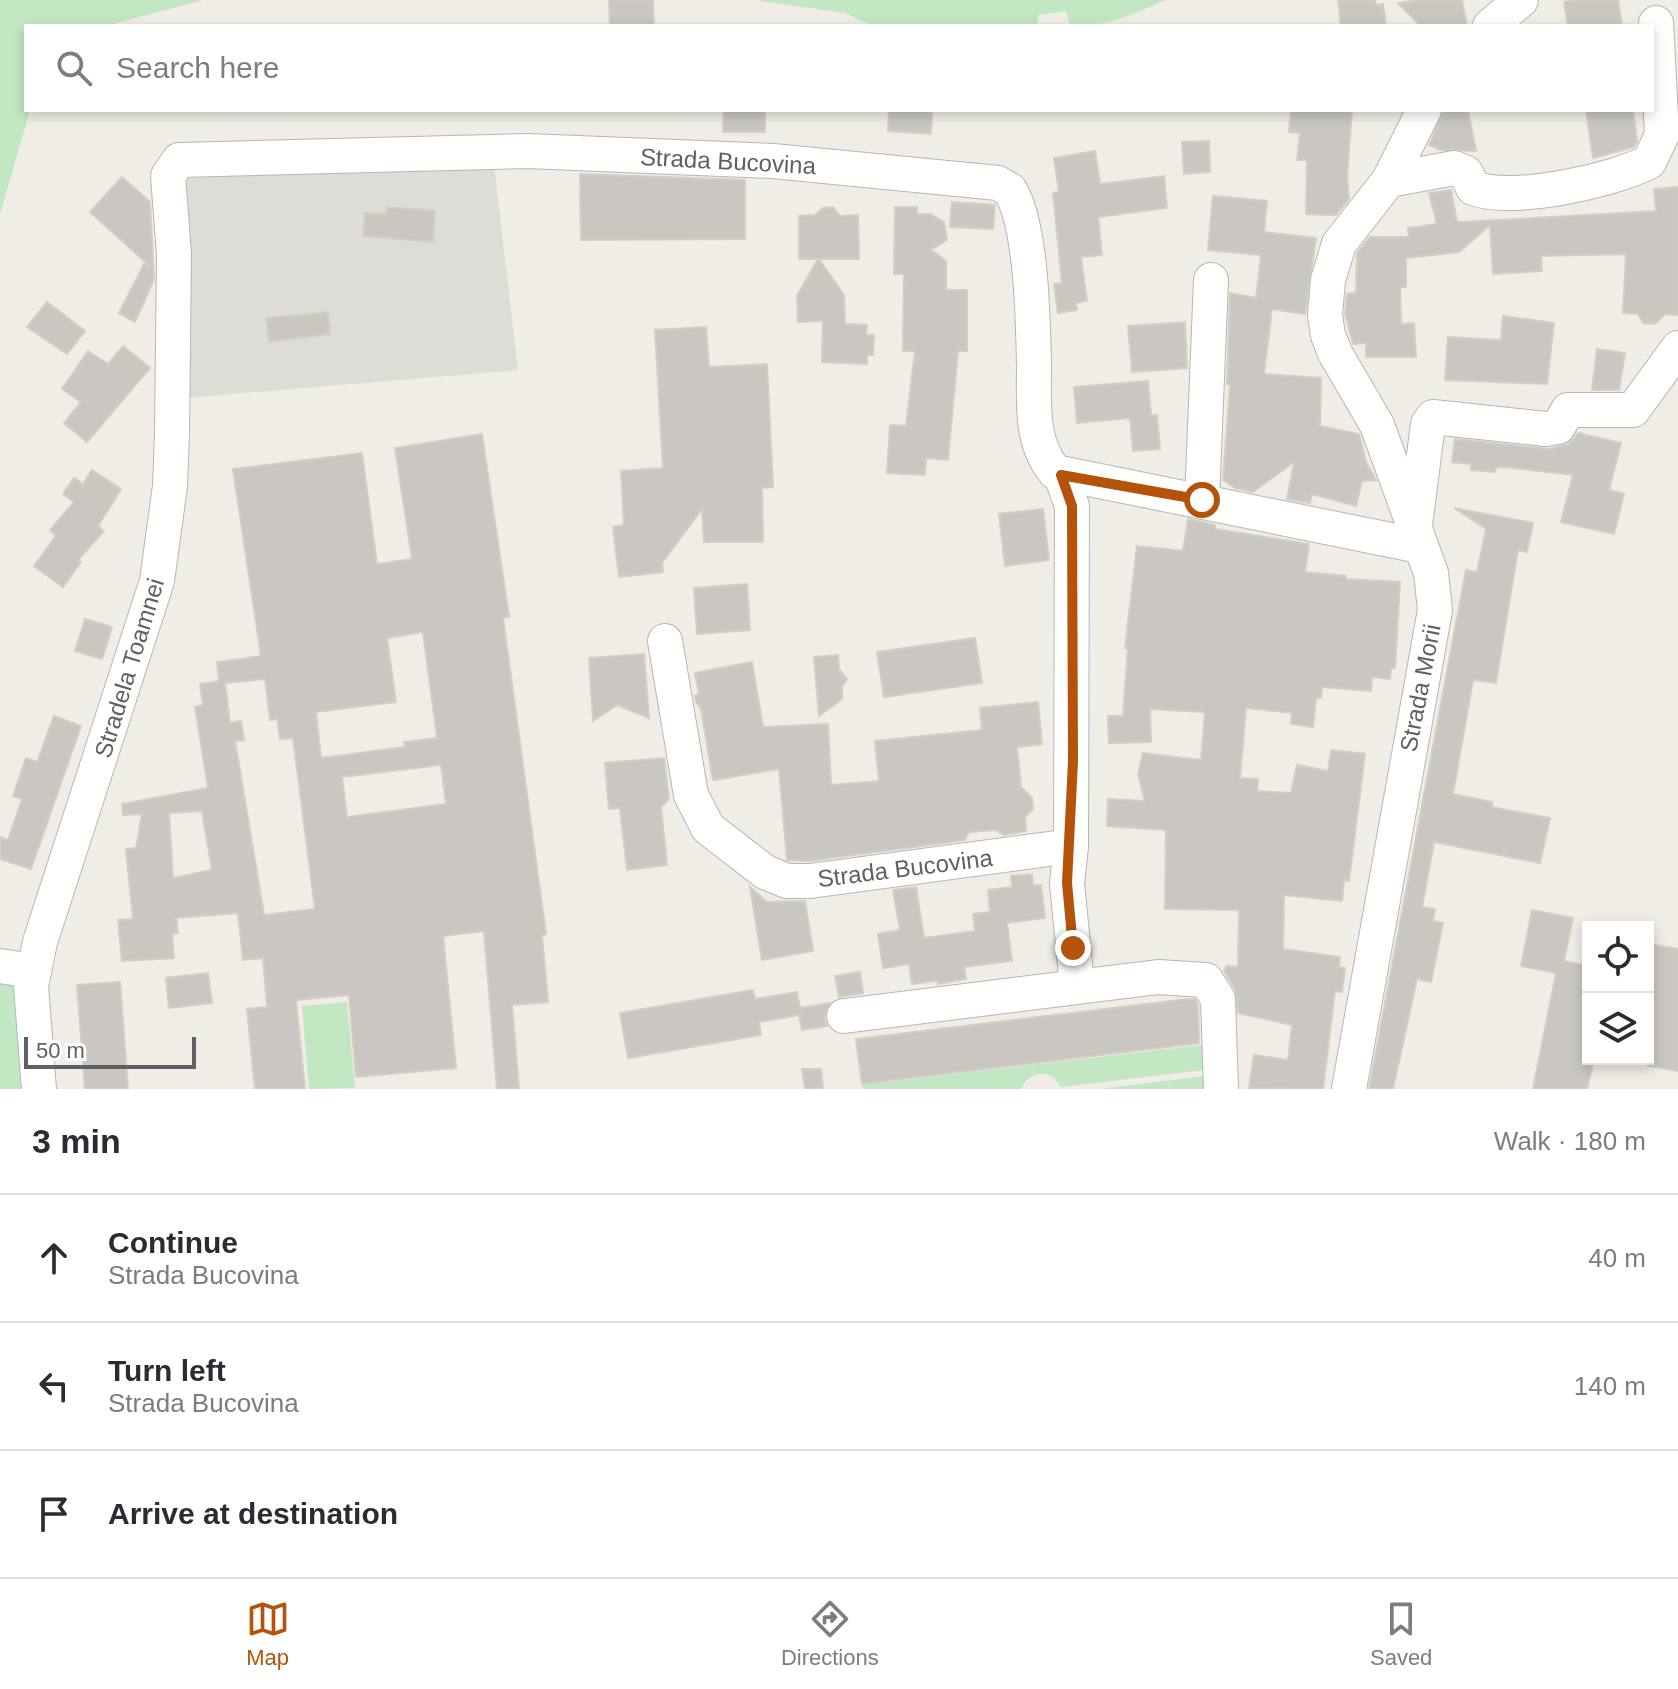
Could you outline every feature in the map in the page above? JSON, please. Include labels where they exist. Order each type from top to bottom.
[{"type":"street","points":[[1492,24],[1521,0]]},
{"type":"street","points":[[1389,180],[1454,168],[1466,173],[1473,188],[1500,193],[1565,186],[1649,162],[1662,135],[1656,23]]},
{"type":"street","name":"Strada Morii","points":[[1349,1089],[1435,610],[1431,573],[1377,425],[1335,353],[1325,315],[1328,280],[1339,244],[1389,180],[1423,112]]},
{"type":"street","name":"Strada Bucovina","points":[[168,190],[169,171],[183,159],[527,151],[773,161],[998,183],[1010,190],[1021,212],[1034,361],[1034,422],[1043,457],[1061,475],[1072,506],[1071,846],[1067,883],[1077,986]]},
{"type":"street","name":"Stradela Toamnei","points":[[39,1089],[31,986],[40,942],[157,581],[170,486],[172,433],[174,254],[168,190]]},
{"type":"street","points":[[1202,500],[1211,280]]},
{"type":"street","points":[[1061,475],[1417,538],[1428,424],[1433,417],[1546,429],[1558,427],[1568,410],[1633,410],[1678,348]]},
{"type":"street","name":"Strada Bucovina","points":[[665,641],[691,795],[708,828],[765,872],[787,881],[810,881],[1071,846]]},
{"type":"street","points":[[0,966],[34,971]]},
{"type":"street","points":[[844,1016],[1158,977],[1206,980],[1218,999],[1221,1089]]},
{"type":"shaded area","points":[[494,164],[518,370],[186,398],[181,176]]},
{"type":"green space","points":[[0,0],[204,0],[113,24],[24,24],[24,112],[29,112],[0,214]]},
{"type":"green space","points":[[754,0],[1166,0],[1120,19],[1097,24],[1069,24],[1066,11],[1038,15],[1037,24],[870,24],[845,13]]},
{"type":"green space","points":[[0,983],[18,984],[27,1089],[0,1089]]},
{"type":"green space","points":[[347,1002],[355,1088],[309,1089],[302,1006]]},
{"type":"green space","points":[[1210,1044],[1212,1069],[1061,1087],[1046,1074],[1029,1078],[1021,1089],[864,1089],[862,1085]]},
{"type":"green space","points":[[1213,1075],[1213,1089],[1100,1089]]},
{"type":"building","points":[[609,0],[653,0],[654,24],[610,24]]},
{"type":"building","points":[[1338,0],[1375,0],[1376,5],[1383,4],[1386,24],[1341,24]]},
{"type":"building","points":[[1462,0],[1467,24],[1419,24],[1398,3]]},
{"type":"building","points":[[1618,0],[1622,24],[1568,24],[1564,2]]},
{"type":"building","points":[[724,112],[765,112],[765,132],[723,132]]},
{"type":"building","points":[[889,112],[932,112],[931,134],[888,131]]},
{"type":"building","points":[[1291,112],[1352,112],[1347,177],[1349,199],[1336,215],[1306,214],[1307,160],[1297,160],[1300,133],[1289,132]]},
{"type":"building","points":[[1443,112],[1468,112],[1476,151],[1441,150],[1429,145]]},
{"type":"building","points":[[1586,112],[1633,112],[1637,141],[1634,147],[1593,158]]},
{"type":"building","points":[[1209,141],[1210,172],[1184,174],[1182,142]]},
{"type":"building","points":[[1095,151],[1100,184],[1164,176],[1167,208],[1098,217],[1102,255],[1081,257],[1087,301],[1076,303],[1077,310],[1058,313],[1054,284],[1062,283],[1053,193],[1059,192],[1054,158]]},
{"type":"building","points":[[580,174],[745,180],[745,239],[581,240]]},
{"type":"building","points":[[122,177],[150,202],[154,279],[135,322],[119,313],[144,264],[151,267],[90,212]]},
{"type":"building","points":[[1678,187],[1678,315],[1665,314],[1655,324],[1643,323],[1638,314],[1623,313],[1626,254],[1541,256],[1542,271],[1493,274],[1490,225],[1459,252],[1406,258],[1406,287],[1400,287],[1401,324],[1414,323],[1416,357],[1366,357],[1366,343],[1353,344],[1345,314],[1347,294],[1356,293],[1357,253],[1370,237],[1409,237],[1408,228],[1437,224],[1429,193],[1451,190],[1457,222],[1464,222],[1656,211],[1654,189]]},
{"type":"building","points":[[1213,196],[1267,201],[1264,232],[1316,238],[1305,314],[1272,309],[1264,374],[1321,378],[1320,426],[1359,434],[1366,462],[1376,480],[1362,481],[1356,506],[1312,494],[1310,503],[1287,499],[1294,462],[1253,492],[1235,488],[1223,480],[1230,385],[1227,384],[1230,293],[1256,298],[1261,255],[1208,250]]},
{"type":"building","points":[[952,202],[995,205],[993,229],[950,227]]},
{"type":"building","points":[[387,207],[435,211],[433,242],[363,236],[365,213],[386,214]]},
{"type":"building","points":[[833,207],[840,216],[858,215],[859,259],[819,259],[844,295],[845,324],[867,325],[866,335],[874,335],[873,355],[867,355],[867,364],[822,362],[823,321],[798,322],[797,296],[818,259],[799,259],[799,216],[815,215],[823,208]]},
{"type":"building","points":[[895,207],[917,207],[917,214],[930,214],[944,222],[947,240],[931,250],[946,261],[946,290],[967,290],[967,351],[958,351],[948,460],[926,458],[925,475],[887,473],[890,425],[906,426],[915,351],[903,351],[904,274],[894,274]]},
{"type":"building","points":[[47,302],[85,331],[67,354],[27,327]]},
{"type":"building","points":[[328,312],[330,334],[269,342],[266,318]]},
{"type":"building","points":[[1503,316],[1554,323],[1547,384],[1445,380],[1448,337],[1501,340]]},
{"type":"building","points":[[1185,322],[1187,368],[1132,372],[1128,326]]},
{"type":"building","points":[[706,327],[709,367],[767,364],[773,487],[762,488],[763,542],[704,542],[702,509],[662,563],[663,572],[619,577],[613,527],[624,525],[621,471],[663,468],[655,330]]},
{"type":"building","points":[[123,346],[150,368],[87,442],[64,423],[81,402],[62,389],[88,351],[108,364]]},
{"type":"building","points":[[1597,349],[1625,353],[1619,390],[1592,390]]},
{"type":"building","points":[[1148,381],[1151,415],[1157,415],[1160,449],[1133,451],[1130,418],[1077,423],[1074,387]]},
{"type":"building","points":[[1578,433],[1621,443],[1609,490],[1624,494],[1614,534],[1561,522],[1573,475],[1505,467],[1496,468],[1495,472],[1471,470],[1471,464],[1452,462],[1455,439],[1549,449],[1569,444]]},
{"type":"building","points":[[482,434],[509,617],[503,618],[546,934],[542,935],[548,1002],[512,1005],[519,1088],[497,1089],[484,931],[443,936],[456,1068],[356,1077],[349,995],[296,1000],[305,1089],[255,1089],[247,1009],[267,1007],[263,958],[243,960],[238,913],[176,918],[178,933],[172,934],[174,958],[122,961],[118,920],[133,919],[126,849],[136,848],[142,814],[123,815],[122,804],[208,788],[195,707],[203,705],[200,684],[219,681],[217,662],[261,656],[233,469],[362,453],[377,564],[412,559],[395,448]],"holes":[[[423,632],[437,738],[404,742],[405,747],[321,758],[316,712],[396,702],[387,638]],[[265,679],[270,720],[277,719],[280,739],[293,738],[315,909],[264,915],[235,741],[244,740],[241,721],[230,723],[225,683]],[[441,765],[446,804],[347,817],[342,777]],[[202,811],[212,870],[173,878],[169,813]]]},
{"type":"building","points":[[92,470],[121,489],[98,526],[104,531],[78,560],[81,562],[63,587],[34,566],[56,536],[50,530],[74,502],[63,494],[74,478],[83,484]]},
{"type":"building","points":[[1454,508],[1533,523],[1527,552],[1518,550],[1496,683],[1473,680],[1453,794],[1492,802],[1492,807],[1550,818],[1540,863],[1434,842],[1422,907],[1435,909],[1433,921],[1443,923],[1431,982],[1417,979],[1393,1089],[1369,1089],[1466,570],[1477,572],[1486,529]]},
{"type":"building","points":[[1043,509],[1049,560],[1005,566],[999,514]]},
{"type":"building","points":[[1188,519],[1215,525],[1215,529],[1309,544],[1305,572],[1346,576],[1346,579],[1400,582],[1395,668],[1391,668],[1390,679],[1372,677],[1371,691],[1322,687],[1321,698],[1316,698],[1313,727],[1291,724],[1292,713],[1246,708],[1240,778],[1258,779],[1257,791],[1291,793],[1297,765],[1328,771],[1331,750],[1365,754],[1349,881],[1344,880],[1342,901],[1284,895],[1283,949],[1340,957],[1339,967],[1345,968],[1342,992],[1335,991],[1323,1089],[1249,1088],[1254,1055],[1288,1060],[1292,1025],[1238,1013],[1235,989],[1224,971],[1227,966],[1238,967],[1239,910],[1165,909],[1166,830],[1107,826],[1108,799],[1145,801],[1138,774],[1143,753],[1201,760],[1205,712],[1150,709],[1151,742],[1109,743],[1108,716],[1123,716],[1128,648],[1125,648],[1137,546],[1183,551]]},
{"type":"building","points":[[747,584],[750,630],[697,634],[694,588]]},
{"type":"building","points":[[85,619],[112,627],[102,659],[75,651]]},
{"type":"building","points":[[975,638],[982,683],[884,697],[877,652]]},
{"type":"building","points":[[644,654],[649,718],[617,705],[593,721],[589,658]]},
{"type":"building","points":[[838,655],[839,669],[847,679],[842,687],[842,699],[819,716],[814,657]]},
{"type":"building","points":[[752,662],[763,727],[828,724],[831,785],[879,781],[875,741],[982,730],[980,708],[1038,702],[1042,744],[1017,747],[1021,787],[1032,798],[1033,809],[1025,817],[1026,831],[1004,835],[996,830],[969,832],[965,840],[809,861],[787,860],[779,769],[713,780],[701,709],[696,702],[695,696],[699,693],[695,673]]},
{"type":"building","points":[[54,716],[81,726],[31,869],[0,859],[0,837],[8,840],[22,799],[13,796],[26,758],[37,762]]},
{"type":"building","points":[[664,758],[669,799],[661,807],[667,865],[627,870],[620,808],[609,809],[605,763]]},
{"type":"building","points":[[1032,874],[1033,885],[1041,885],[1045,918],[1007,923],[1012,961],[964,967],[966,979],[938,984],[937,981],[912,984],[909,964],[883,968],[878,934],[900,930],[893,890],[916,887],[924,938],[975,931],[973,914],[990,912],[988,890],[1012,887],[1011,876]]},
{"type":"building","points":[[750,887],[767,902],[805,901],[813,951],[762,960]]},
{"type":"building","points":[[1532,910],[1573,918],[1564,961],[1582,965],[1582,1065],[1593,1065],[1587,1089],[1533,1089],[1556,973],[1521,966]]},
{"type":"building","points":[[1654,945],[1678,949],[1678,1071],[1648,1066],[1654,1065]]},
{"type":"building","points":[[860,972],[863,993],[839,997],[835,976]]},
{"type":"building","points":[[208,973],[212,1003],[169,1008],[166,978]]},
{"type":"building","points":[[120,982],[128,1089],[85,1089],[77,985]]},
{"type":"building","points":[[753,990],[755,999],[797,992],[800,1008],[830,1003],[824,1018],[827,1026],[802,1030],[799,1015],[759,1022],[761,1035],[628,1058],[620,1013]]},
{"type":"building","points":[[1195,999],[1198,1005],[1199,1043],[862,1084],[856,1039]]},
{"type":"building","points":[[802,1069],[821,1069],[823,1089],[805,1089]]},
{"type":"route","points":[[1073,948],[1067,883],[1073,761],[1072,506],[1061,475],[1202,500]]}]
